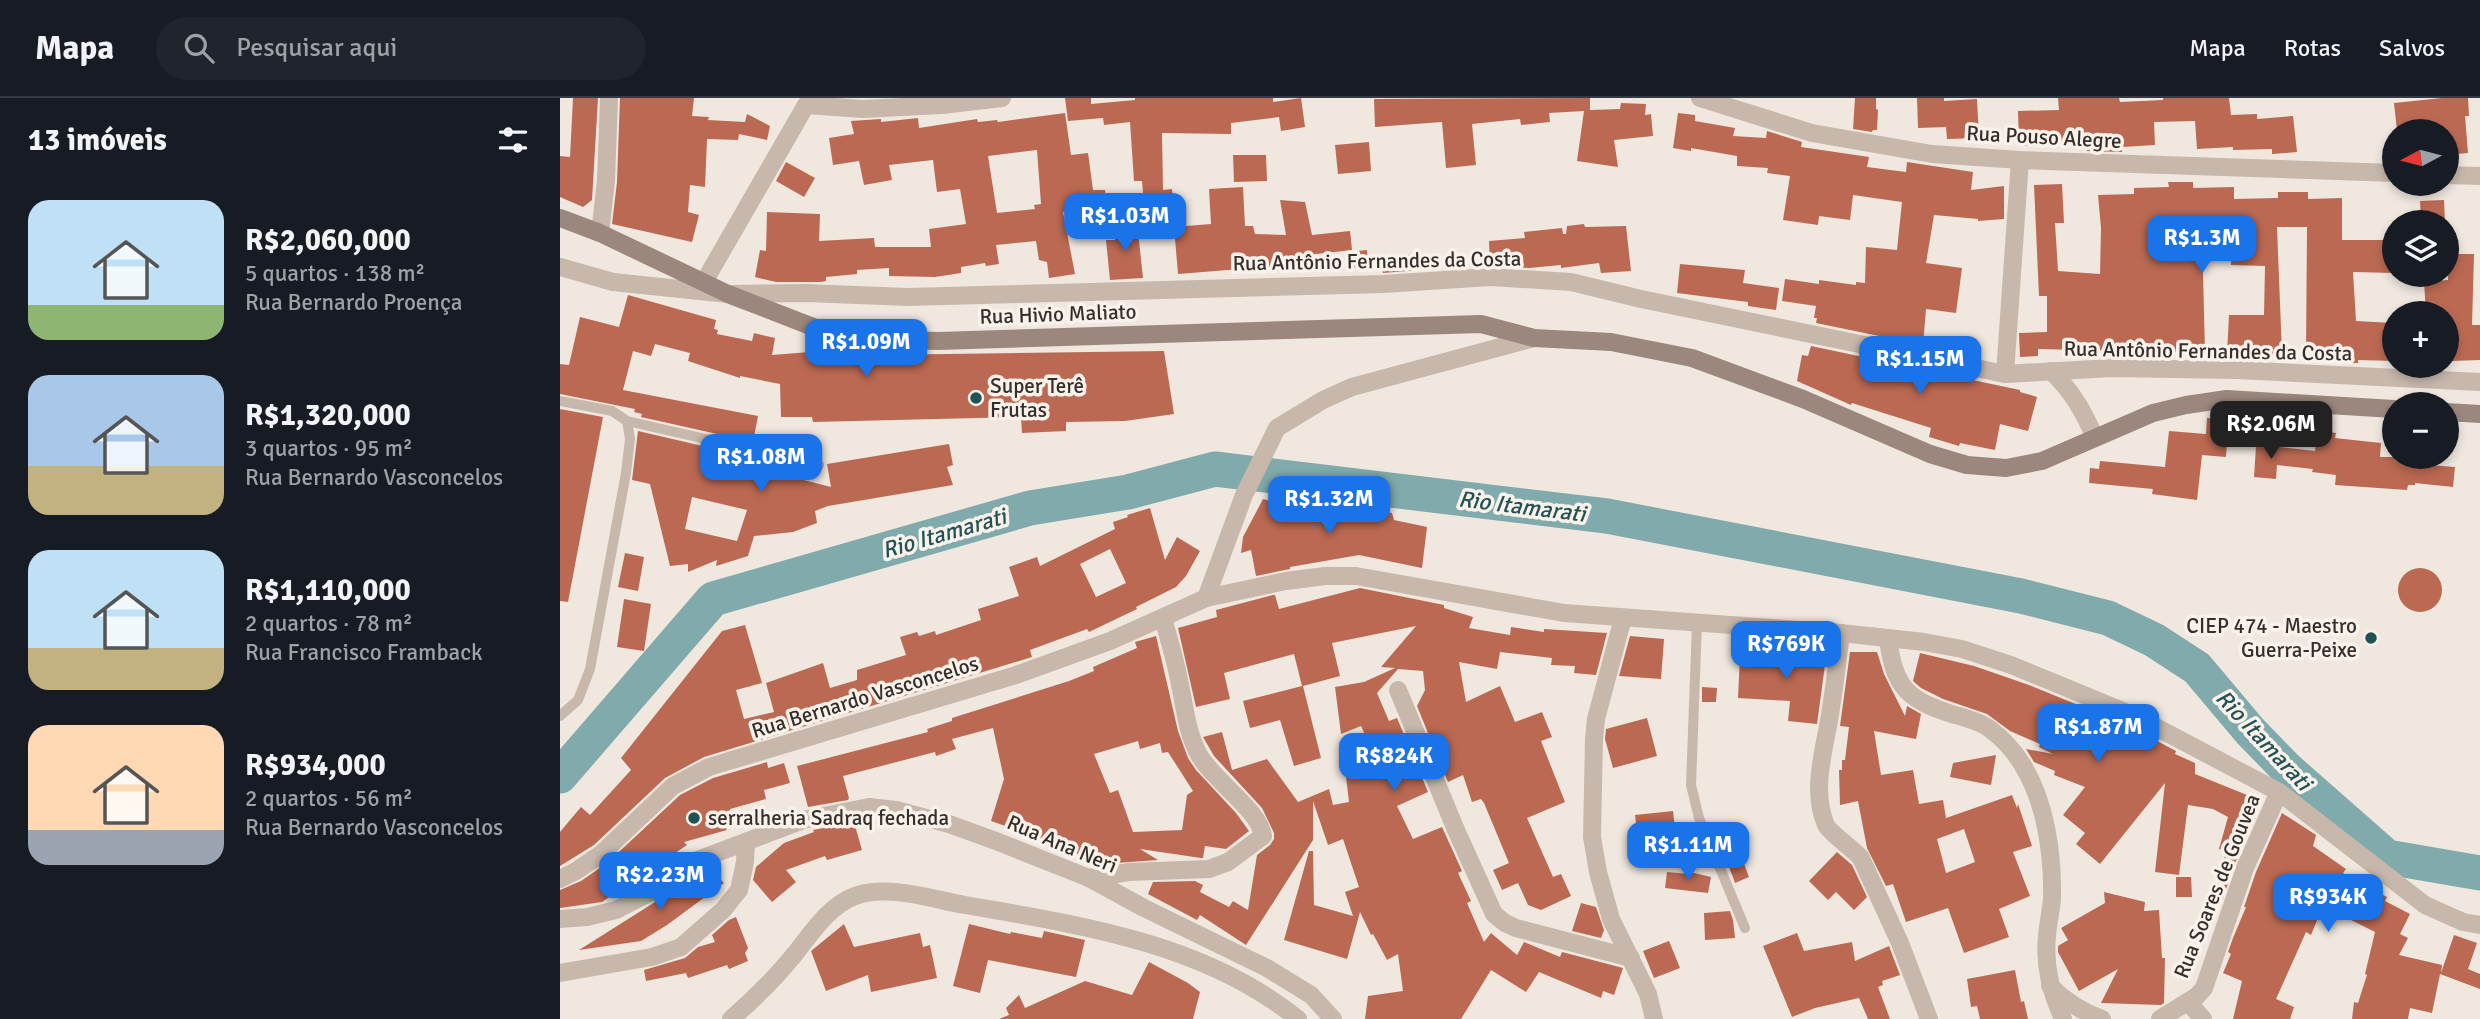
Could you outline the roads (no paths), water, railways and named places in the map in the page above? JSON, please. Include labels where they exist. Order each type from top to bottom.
[{"type":"street","points":[[600,233],[606,181],[610,98]]},
{"type":"street","points":[[704,282],[804,102],[863,109],[942,106],[1002,98]]},
{"type":"street","name":"Rua Pouso Alegre","points":[[1700,98],[1812,133],[1932,154],[2020,160],[2382,173]]},
{"type":"street","points":[[2005,374],[2020,160]]},
{"type":"street","points":[[2459,175],[2480,176]]},
{"type":"street","points":[[560,218],[600,233],[728,294]]},
{"type":"street","name":"Rua Hivio Maliato","points":[[560,267],[613,282],[728,294],[826,332],[876,339],[938,341],[1481,324],[1534,338],[1611,342],[1692,358],[1803,399],[1930,454],[1967,465],[2006,468],[2042,461],[2153,413],[2227,399],[2382,408]]},
{"type":"street","name":"Rua Antônio Fernandes da Costa","points":[[728,294],[806,293],[908,297],[1384,284],[1490,277],[1571,282],[1641,299],[2005,374],[2112,368],[2236,370],[2480,382]]},
{"type":"street","points":[[1206,598],[1244,495],[1277,428],[1323,400],[1352,387],[1534,338]]},
{"type":"street","points":[[2051,371],[2067,386],[2095,438]]},
{"type":"street","points":[[2459,413],[2480,414]]},
{"type":"street","name":"Rua Bernardo Vasconcelos","points":[[560,878],[601,854],[673,786],[709,767],[1016,675],[1110,641],[1206,598],[1286,581],[1325,576],[1356,576],[1509,604],[1623,618],[1841,633],[1962,649],[2011,665],[2135,716],[2279,792],[2425,905],[2463,922],[2480,925]]},
{"type":"street","points":[[1089,878],[1129,872],[1209,869],[1228,862],[1263,836],[1256,818],[1216,779],[1198,755],[1190,735],[1175,659],[1163,618]]},
{"type":"street","points":[[1623,618],[1596,719],[1592,837],[1611,919],[1648,993],[1654,1019]]},
{"type":"street","points":[[1841,633],[1832,706],[1819,777],[1821,808],[1827,828],[1852,847],[1861,858],[1900,943],[1929,1019]]},
{"type":"street","points":[[1888,638],[1898,679],[1912,696],[1931,707],[1989,727],[2009,746],[2028,776],[2042,813],[2052,873],[2046,963],[2050,986],[2063,1019]]},
{"type":"street","points":[[1398,690],[1494,914],[1516,928],[1631,958]]},
{"type":"street","name":"Rua Soares de Gouvea","points":[[2160,1019],[2188,1002],[2204,988],[2245,868],[2279,792]]},
{"type":"street","name":"Rua Ana Neri","points":[[560,919],[587,917],[616,910],[655,891],[672,876],[698,860],[803,820],[869,807],[896,810],[949,824],[1089,878],[1267,968],[1311,995],[1333,1019]]},
{"type":"street","points":[[560,973],[652,957],[681,947],[723,910],[740,890],[746,842]]},
{"type":"street","points":[[731,1019],[792,957],[824,918],[854,896],[874,892],[895,893],[993,910],[1153,944],[1244,984],[1298,1019]]},
{"type":"street","points":[[2050,986],[2060,996],[2102,1019]]},
{"type":"street","points":[[2188,1002],[2203,1019]]},
{"type":"lane","points":[[560,401],[612,411],[627,421],[819,465]]},
{"type":"lane","points":[[560,716],[578,700],[590,668],[626,473],[630,439],[627,421]]},
{"type":"lane","points":[[1696,623],[1691,785],[1699,818],[1745,928]]},
{"type":"waterway","name":"Rio Itamarati","points":[[560,776],[713,599],[1030,508],[1128,492],[1215,469],[1607,516],[2021,596],[2108,618],[2154,640],[2197,668],[2250,731],[2287,769],[2387,857],[2480,873]]},
{"type":"place","name":"Super Terê Frutas","points":[[976,398]]},
{"type":"place","name":"CIEP 474 - Maestro Guerra-Peixe","points":[[2371,638]]},
{"type":"place","name":"serralheria Sadraq fechada","points":[[694,818]]}]
